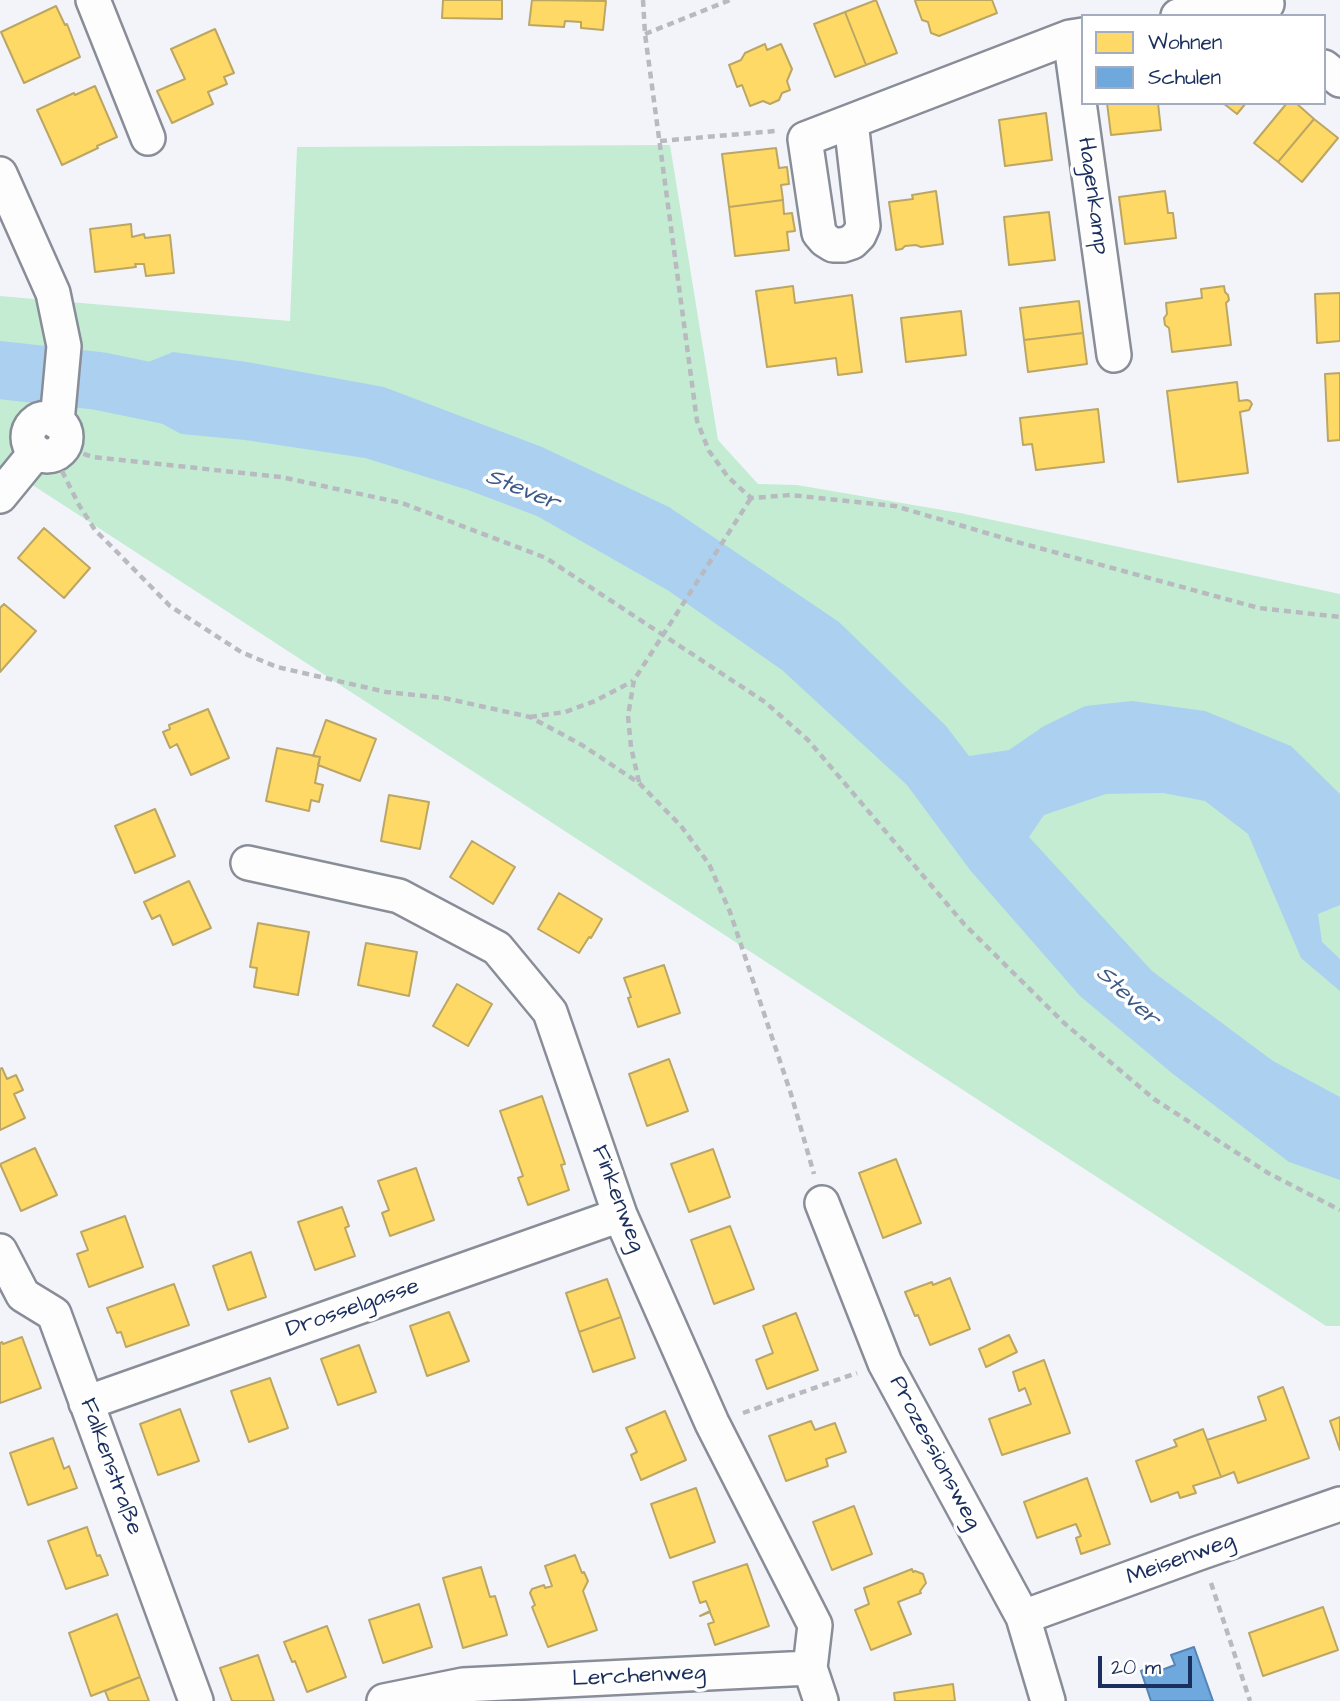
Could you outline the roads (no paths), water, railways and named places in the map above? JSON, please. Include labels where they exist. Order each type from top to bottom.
[{"type":"street","points":[[93,0],[148,138]]},
{"type":"street","points":[[1196,14],[1269,6]]},
{"type":"street","name":"Hagenkamp","points":[[851,122],[863,226],[852,242],[843,246],[833,245],[819,233],[805,139],[1076,36],[1081,78]]},
{"type":"street","points":[[1326,69],[1340,80]]},
{"type":"street","name":"Hagenkamp","points":[[1084,105],[1114,355]]},
{"type":"street","points":[[0,174],[53,293],[64,346],[54,438],[0,496]]},
{"type":"street","name":"Finkenweg","points":[[248,863],[399,896],[497,948],[550,1012],[620,1215],[712,1423],[815,1625],[810,1668],[821,1701]]},
{"type":"street","name":"Prozessionsweg","points":[[822,1203],[885,1363],[1023,1618],[1048,1701]]},
{"type":"street","name":"Drosselgasse","points":[[86,1403],[620,1215]]},
{"type":"street","name":"Falkenstraße","points":[[0,1251],[23,1295],[54,1314],[196,1701]]},
{"type":"street","name":"Meisenweg","points":[[1023,1618],[1340,1504]]},
{"type":"street","name":"Lerchenweg","points":[[384,1701],[463,1685],[810,1668]]},
{"type":"water","points":[[173,352],[247,362],[384,387],[542,447],[669,507],[839,622],[946,726],[969,756],[1009,750],[1044,726],[1085,706],[1132,701],[1205,711],[1291,746],[1340,794],[1340,905],[1318,914],[1322,942],[1340,959],[1340,991],[1301,958],[1248,834],[1205,801],[1163,793],[1106,794],[1044,815],[1029,837],[1152,971],[1273,1061],[1340,1097],[1340,1180],[1289,1162],[1173,1074],[1080,996],[970,870],[907,785],[782,670],[669,591],[537,516],[468,490],[365,458],[245,440],[181,434],[139,411],[96,406],[101,360],[146,363]]},
{"type":"waterway","name":"Stever","points":[[0,370],[99,381],[177,397]]}]
